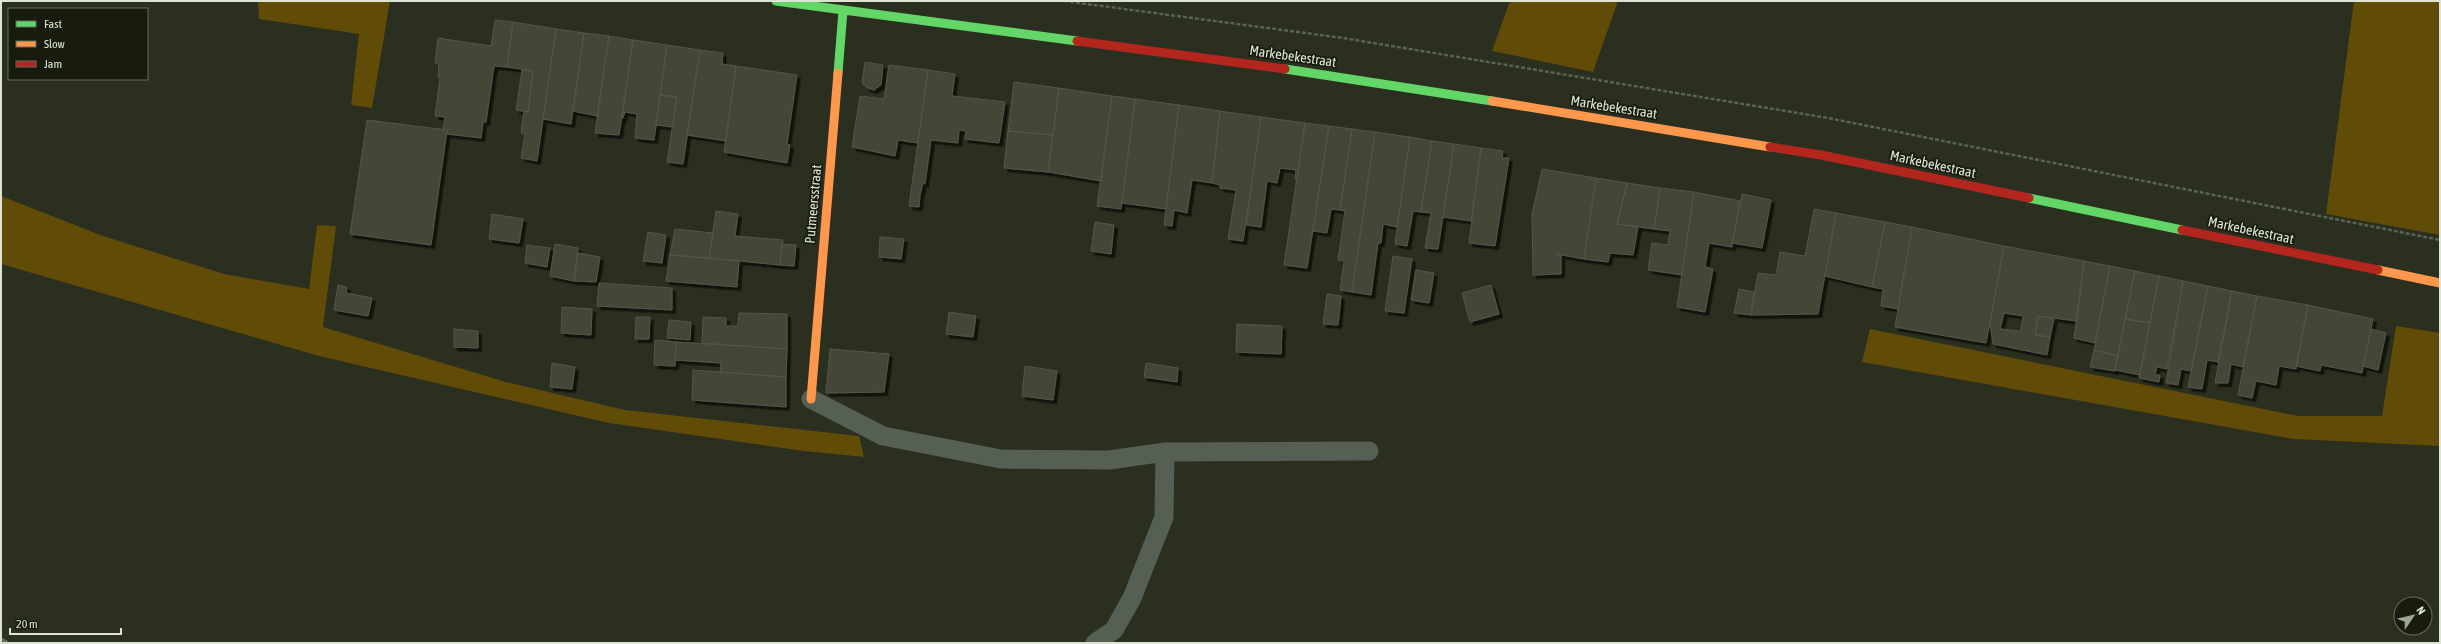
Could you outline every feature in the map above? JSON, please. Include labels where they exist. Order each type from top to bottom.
[{"type":"street","name":"Markebekestraat","points":[[776,1],[1338,76],[1821,156],[2440,283]]},
{"type":"street","name":"Putmeersstraat","points":[[812,399],[843,11]]},
{"type":"lane","points":[[812,399],[884,436],[1001,459],[1108,460],[1165,452],[1369,451]]},
{"type":"lane","points":[[1095,643],[1114,630],[1132,598],[1164,517],[1165,452]]},
{"type":"shaded area","points":[[258,1],[390,1],[372,108],[351,105],[359,34],[259,19]]},
{"type":"shaded area","points":[[1510,1],[1618,1],[1593,72],[1492,51]]},
{"type":"shaded area","points":[[2354,1],[2440,1],[2440,235],[2326,214]]},
{"type":"shaded area","points":[[1,196],[103,236],[224,274],[309,289],[317,225],[336,226],[323,327],[506,382],[625,410],[859,436],[864,457],[804,451],[609,423],[319,356],[1,264]]},
{"type":"shaded area","points":[[2396,326],[2440,333],[2440,446],[2294,439],[1862,362],[1870,329],[2298,416],[2382,416]]},
{"type":"building","points":[[495,20],[513,22],[507,67],[494,66],[486,122],[483,122],[481,138],[447,134],[447,130],[443,130],[445,117],[435,116],[440,78],[438,78],[439,63],[435,63],[438,38],[491,46]]},
{"type":"building","points":[[513,22],[556,29],[537,161],[521,158],[525,134],[521,133],[524,111],[528,112],[533,71],[507,67]]},
{"type":"building","points":[[556,29],[584,33],[571,124],[543,119]]},
{"type":"building","points":[[584,33],[609,36],[597,116],[573,111]]},
{"type":"building","points":[[609,36],[633,40],[619,135],[595,133]]},
{"type":"building","points":[[633,40],[667,45],[654,140],[635,138],[637,114],[625,112],[622,118]]},
{"type":"building","points":[[667,45],[700,50],[683,164],[667,162],[677,97],[660,95]]},
{"type":"building","points":[[700,50],[723,53],[722,64],[736,66],[726,141],[687,135]]},
{"type":"building","points":[[865,62],[883,65],[881,85],[874,90],[867,88],[862,83]]},
{"type":"building","points":[[889,65],[928,70],[918,143],[898,140],[895,156],[852,147],[860,96],[884,99]]},
{"type":"building","points":[[736,66],[797,75],[787,144],[790,145],[787,163],[724,152]]},
{"type":"building","points":[[522,70],[533,71],[528,112],[516,110]]},
{"type":"building","points":[[928,70],[955,74],[952,96],[1005,102],[999,143],[965,139],[966,131],[959,130],[958,143],[931,140],[925,184],[923,183],[919,207],[909,206]]},
{"type":"building","points":[[1014,82],[1059,88],[1053,135],[1008,131]]},
{"type":"building","points":[[1059,88],[1112,96],[1101,181],[1048,172]]},
{"type":"building","points":[[660,95],[677,97],[673,127],[656,125]]},
{"type":"building","points":[[1112,96],[1135,99],[1121,209],[1097,206]]},
{"type":"building","points":[[1135,99],[1179,105],[1166,209],[1122,203]]},
{"type":"building","points":[[1179,105],[1220,111],[1212,183],[1192,180],[1187,213],[1174,210],[1172,226],[1164,225]]},
{"type":"building","points":[[1220,111],[1261,117],[1243,241],[1228,239],[1236,190],[1220,188],[1220,185],[1212,183]]},
{"type":"building","points":[[1261,117],[1305,123],[1297,179],[1295,179],[1296,170],[1280,168],[1277,183],[1267,181],[1261,227],[1246,225]]},
{"type":"building","points":[[367,120],[447,130],[431,245],[350,234]]},
{"type":"building","points":[[1305,123],[1329,126],[1307,268],[1284,265]]},
{"type":"building","points":[[1329,126],[1352,129],[1340,210],[1331,209],[1327,233],[1313,231]]},
{"type":"building","points":[[1352,129],[1375,132],[1352,292],[1340,290],[1344,261],[1338,260],[1345,211],[1340,210]]},
{"type":"building","points":[[1008,131],[1053,135],[1048,172],[1004,168]]},
{"type":"building","points":[[1375,132],[1410,137],[1397,227],[1383,224],[1381,243],[1378,243],[1371,295],[1352,292]]},
{"type":"building","points":[[1410,137],[1432,141],[1421,212],[1413,211],[1407,246],[1395,244]]},
{"type":"building","points":[[1432,141],[1454,144],[1438,249],[1425,248],[1431,213],[1421,212]]},
{"type":"building","points":[[1454,144],[1481,148],[1471,221],[1443,217]]},
{"type":"building","points":[[1481,148],[1503,151],[1502,158],[1509,158],[1495,246],[1469,243]]},
{"type":"building","points":[[1542,169],[1596,178],[1584,259],[1556,254],[1561,256],[1561,274],[1533,275],[1532,214]]},
{"type":"building","points":[[1596,178],[1627,183],[1617,224],[1638,227],[1633,255],[1610,253],[1608,262],[1584,259]]},
{"type":"building","points":[[1627,183],[1660,188],[1654,229],[1617,224]]},
{"type":"building","points":[[1660,188],[1694,192],[1682,275],[1648,270],[1652,243],[1668,245],[1670,231],[1654,229]]},
{"type":"building","points":[[1694,192],[1740,201],[1732,247],[1709,243],[1705,267],[1713,269],[1705,312],[1677,307]]},
{"type":"building","points":[[1742,194],[1771,200],[1762,248],[1732,243]]},
{"type":"building","points":[[1814,209],[1836,213],[1818,314],[1751,315],[1758,273],[1776,275],[1780,252],[1805,256]]},
{"type":"building","points":[[716,211],[738,214],[735,236],[783,240],[780,265],[709,258]]},
{"type":"building","points":[[1836,213],[1885,222],[1872,287],[1825,276]]},
{"type":"building","points":[[492,214],[523,219],[519,243],[489,239]]},
{"type":"building","points":[[1095,222],[1114,225],[1111,254],[1091,251]]},
{"type":"building","points":[[1885,222],[1912,227],[1898,309],[1881,306],[1883,289],[1872,287]]},
{"type":"building","points":[[1912,227],[2004,246],[1986,343],[1895,327]]},
{"type":"building","points":[[675,229],[713,233],[709,258],[670,255]]},
{"type":"building","points":[[648,232],[666,235],[662,263],[643,261]]},
{"type":"building","points":[[880,237],[904,239],[901,259],[879,257]]},
{"type":"building","points":[[555,244],[578,248],[574,281],[550,276]]},
{"type":"building","points":[[782,244],[796,245],[794,266],[780,265]]},
{"type":"building","points":[[527,245],[550,248],[547,267],[525,263]]},
{"type":"building","points":[[2004,246],[2084,261],[2077,321],[2038,316],[2035,335],[2050,337],[2047,355],[1993,344],[1990,324]],"holes":[[[2004,313],[2023,316],[2021,331],[2000,329]]]},
{"type":"building","points":[[578,253],[600,257],[596,282],[574,281]]},
{"type":"building","points":[[670,255],[739,261],[737,287],[666,281]]},
{"type":"building","points":[[1393,256],[1412,259],[1404,313],[1385,311]]},
{"type":"building","points":[[2084,261],[2110,266],[2095,343],[2074,338]]},
{"type":"building","points":[[2110,266],[2135,271],[2118,356],[2094,350]]},
{"type":"building","points":[[1416,270],[1434,273],[1429,303],[1411,300]]},
{"type":"building","points":[[2135,271],[2159,276],[2150,323],[2125,319]]},
{"type":"building","points":[[2159,276],[2183,281],[2167,369],[2157,367],[2155,375],[2160,375],[2159,382],[2139,378]]},
{"type":"building","points":[[2183,281],[2208,286],[2191,371],[2181,369],[2178,385],[2166,383]]},
{"type":"building","points":[[599,283],[672,288],[672,310],[597,306]]},
{"type":"building","points":[[338,285],[347,287],[346,293],[372,298],[368,316],[334,310]]},
{"type":"building","points":[[1491,285],[1499,314],[1470,322],[1462,293]]},
{"type":"building","points":[[2208,286],[2232,291],[2218,362],[2207,360],[2202,389],[2188,387]]},
{"type":"building","points":[[1739,289],[1754,292],[1751,315],[1734,313]]},
{"type":"building","points":[[2232,291],[2257,296],[2243,367],[2231,364],[2228,383],[2215,383]]},
{"type":"building","points":[[1327,294],[1341,296],[1338,325],[1323,324]]},
{"type":"building","points":[[2257,296],[2308,305],[2296,369],[2279,366],[2276,385],[2256,381],[2252,398],[2238,395]]},
{"type":"building","points":[[2308,305],[2373,319],[2362,373],[2321,365],[2320,371],[2296,366]]},
{"type":"building","points":[[562,307],[592,309],[591,335],[561,333]]},
{"type":"building","points":[[949,312],[976,316],[973,337],[946,334]]},
{"type":"building","points":[[739,313],[787,314],[787,349],[702,343],[703,317],[726,318],[726,326],[738,326]]},
{"type":"building","points":[[2038,316],[2054,319],[2050,337],[2035,335]]},
{"type":"building","points":[[636,317],[650,317],[649,339],[635,339]]},
{"type":"building","points":[[2125,319],[2150,323],[2140,375],[2115,370]]},
{"type":"building","points":[[669,320],[691,322],[690,340],[667,338]]},
{"type":"building","points":[[1237,324],[1282,326],[1281,354],[1236,352]]},
{"type":"building","points":[[454,329],[478,331],[478,348],[454,347]]},
{"type":"building","points":[[2371,329],[2386,333],[2378,370],[2363,366]]},
{"type":"building","points":[[655,340],[676,342],[675,366],[654,365]]},
{"type":"building","points":[[676,342],[787,349],[786,377],[720,372],[721,363],[675,360]]},
{"type":"building","points":[[830,349],[889,354],[884,392],[826,393]]},
{"type":"building","points":[[2094,350],[2118,356],[2115,371],[2090,367]]},
{"type":"building","points":[[552,363],[575,367],[572,389],[550,387]]},
{"type":"building","points":[[1146,363],[1178,368],[1177,382],[1144,377]]},
{"type":"building","points":[[1025,366],[1057,371],[1053,400],[1022,396]]},
{"type":"building","points":[[693,370],[786,377],[786,407],[692,400]]},
{"type":"railway","points":[[1,639],[9,643]]},
{"type":"traffic: fast","points":[[776,1],[1077,41]]},
{"type":"traffic: fast","points":[[838,73],[843,11]]},
{"type":"traffic: fast","points":[[1285,69],[1492,101]]},
{"type":"traffic: fast","points":[[2029,198],[2182,230]]},
{"type":"traffic: slow","points":[[811,399],[838,73]]},
{"type":"traffic: slow","points":[[1492,101],[1770,147]]},
{"type":"traffic: slow","points":[[2378,270],[2440,283]]},
{"type":"traffic: jam","points":[[1077,41],[1285,69]]},
{"type":"traffic: jam","points":[[1770,147],[1821,155],[2029,198]]},
{"type":"traffic: jam","points":[[2182,230],[2378,270]]}]
